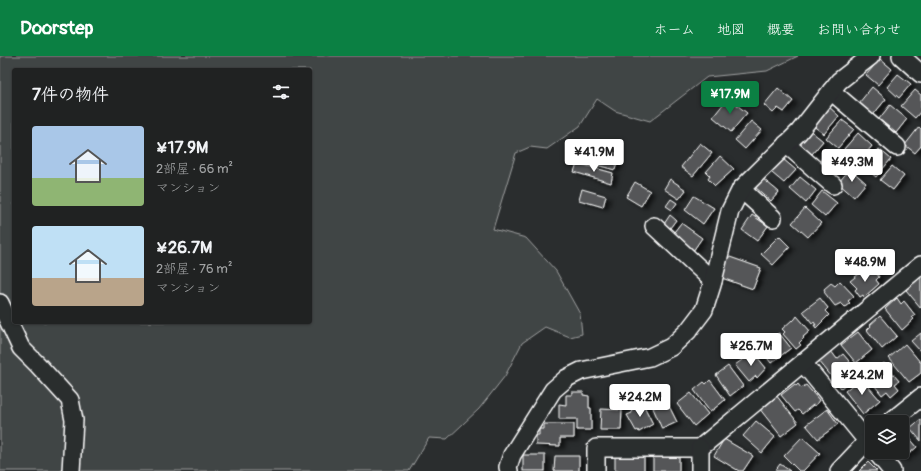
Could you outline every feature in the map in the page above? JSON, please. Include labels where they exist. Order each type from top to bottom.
[{"type":"street","points":[[509,471],[508,467],[512,455],[554,390],[567,378],[581,371],[650,357],[671,347],[688,331],[704,310],[713,281],[730,211],[740,189],[799,132],[839,81],[871,56]]},
{"type":"street","points":[[900,56],[921,74]]},
{"type":"street","points":[[831,91],[896,147]]},
{"type":"street","points":[[786,144],[834,185]]},
{"type":"street","points":[[740,189],[774,218]]},
{"type":"street","points":[[654,226],[713,281]]},
{"type":"street","points":[[596,471],[596,448],[700,448],[921,265]]},
{"type":"street","points":[[0,303],[21,348],[55,382],[70,400],[74,420],[71,471]]},
{"type":"street","points":[[803,363],[865,436]]},
{"type":"street","points":[[899,415],[921,397]]},
{"type":"street","points":[[700,448],[700,471]]},
{"type":"street","points":[[839,471],[865,450]]},
{"type":"street","points":[[883,459],[892,471]]},
{"type":"shaded area","points":[[0,56],[798,56],[767,71],[707,77],[650,121],[615,111],[597,99],[580,126],[547,149],[530,147],[516,153],[493,229],[526,238],[556,271],[580,314],[582,334],[570,337],[545,327],[522,343],[505,376],[479,409],[447,439],[429,438],[409,471],[0,471]]},
{"type":"building","points":[[880,59],[892,69],[878,85],[866,75]]},
{"type":"building","points":[[898,74],[911,84],[899,98],[887,87]]},
{"type":"building","points":[[872,87],[886,99],[873,115],[859,103]]},
{"type":"building","points":[[778,88],[793,101],[784,112],[778,108],[773,113],[764,105]]},
{"type":"building","points":[[915,90],[921,95],[921,111],[915,118],[901,106]]},
{"type":"building","points":[[728,98],[747,113],[731,132],[713,117]]},
{"type":"building","points":[[890,105],[907,119],[896,133],[879,119]]},
{"type":"building","points":[[828,106],[839,116],[824,134],[812,125]]},
{"type":"building","points":[[842,120],[854,129],[838,148],[826,138]]},
{"type":"building","points":[[751,121],[762,130],[745,149],[735,140]]},
{"type":"building","points":[[919,127],[921,129],[921,146],[915,153],[905,145]]},
{"type":"building","points":[[807,128],[823,141],[812,154],[796,141]]},
{"type":"building","points":[[858,133],[872,146],[859,162],[844,149]]},
{"type":"building","points":[[700,143],[712,153],[693,176],[681,167]]},
{"type":"building","points":[[879,149],[891,159],[876,177],[864,167]]},
{"type":"building","points":[[829,150],[845,163],[836,174],[820,161]]},
{"type":"building","points":[[584,153],[617,163],[615,170],[582,161]]},
{"type":"building","points":[[777,154],[796,170],[784,183],[766,168]]},
{"type":"building","points":[[720,156],[734,169],[715,186],[708,179],[710,176],[706,172]]},
{"type":"building","points":[[577,163],[613,173],[611,183],[574,172]]},
{"type":"building","points":[[892,166],[904,176],[893,190],[880,180]]},
{"type":"building","points":[[850,169],[866,183],[854,197],[838,183]]},
{"type":"building","points":[[800,177],[816,190],[806,203],[790,189]]},
{"type":"building","points":[[762,178],[779,192],[771,201],[755,187]]},
{"type":"building","points":[[670,179],[686,190],[679,199],[664,189]]},
{"type":"building","points":[[635,182],[650,191],[641,206],[626,197]]},
{"type":"building","points":[[582,189],[606,196],[603,207],[579,200]]},
{"type":"building","points":[[822,191],[837,203],[825,217],[811,205]]},
{"type":"building","points":[[694,196],[714,208],[703,224],[685,210]]},
{"type":"building","points":[[671,199],[677,203],[672,210],[666,206]]},
{"type":"building","points":[[805,208],[821,223],[808,237],[792,223]]},
{"type":"building","points":[[670,215],[676,220],[670,228],[664,224]]},
{"type":"building","points":[[752,215],[768,226],[757,241],[742,230]]},
{"type":"building","points":[[681,223],[702,238],[693,251],[671,236]]},
{"type":"building","points":[[779,236],[790,247],[773,265],[761,254]]},
{"type":"building","points":[[727,256],[761,268],[753,289],[719,277]]},
{"type":"building","points":[[864,270],[868,275],[874,270],[879,277],[876,280],[879,284],[864,297],[863,295],[860,297],[855,290],[857,288],[850,281]]},
{"type":"building","points":[[921,277],[921,308],[906,290]]},
{"type":"building","points":[[840,281],[854,296],[848,301],[850,303],[845,307],[841,303],[835,306],[824,292],[824,289],[831,283],[835,286]]},
{"type":"building","points":[[820,298],[828,308],[825,311],[829,315],[816,328],[814,322],[812,323],[803,311]]},
{"type":"building","points":[[897,298],[901,304],[904,301],[915,315],[912,317],[914,319],[902,330],[885,309]]},
{"type":"building","points":[[797,316],[810,331],[803,337],[804,338],[799,343],[801,345],[796,349],[783,334],[785,332],[782,329]]},
{"type":"building","points":[[880,316],[897,336],[882,349],[867,330],[871,326],[870,325]]},
{"type":"building","points":[[858,332],[872,350],[856,363],[841,345]]},
{"type":"building","points":[[779,333],[791,348],[771,363],[759,347]]},
{"type":"building","points":[[921,333],[921,352],[911,341]]},
{"type":"building","points":[[905,344],[921,363],[921,373],[909,382],[889,358]]},
{"type":"building","points":[[831,351],[837,359],[843,354],[859,373],[841,388],[819,361]]},
{"type":"building","points":[[753,352],[766,368],[757,378],[756,376],[749,382],[735,365]]},
{"type":"building","points":[[884,363],[899,381],[895,384],[899,389],[891,396],[887,391],[882,395],[868,377]]},
{"type":"building","points":[[728,366],[743,386],[730,396],[716,375]]},
{"type":"building","points":[[861,378],[880,400],[863,414],[845,391]]},
{"type":"building","points":[[710,380],[725,400],[710,412],[694,390],[704,382],[706,384]]},
{"type":"building","points":[[795,384],[796,386],[798,384],[801,388],[806,385],[819,400],[815,406],[813,405],[802,414],[798,410],[795,412],[781,395]]},
{"type":"building","points":[[572,392],[583,392],[583,395],[589,396],[589,408],[591,408],[591,430],[577,430],[577,419],[559,419],[559,404],[566,405],[566,395],[572,395]]},
{"type":"building","points":[[691,393],[708,414],[694,426],[677,404]]},
{"type":"building","points":[[776,395],[798,423],[781,436],[759,408]]},
{"type":"building","points":[[667,402],[677,422],[662,429],[653,408]]},
{"type":"building","points":[[643,404],[653,424],[639,432],[638,430],[636,431],[627,415],[632,413],[631,410]]},
{"type":"building","points":[[601,409],[622,410],[621,430],[600,430]]},
{"type":"building","points":[[827,409],[838,424],[818,439],[806,425]]},
{"type":"building","points":[[921,419],[921,441],[910,428]]},
{"type":"building","points":[[756,421],[775,437],[762,453],[743,436]]},
{"type":"building","points":[[544,424],[574,424],[574,438],[560,438],[560,446],[536,445],[536,435],[539,435],[539,429],[544,429]]},
{"type":"building","points":[[802,437],[820,453],[803,471],[799,471],[784,456]]},
{"type":"building","points":[[909,437],[917,447],[909,454]]},
{"type":"building","points":[[724,439],[753,456],[743,471],[739,471],[714,456]]},
{"type":"building","points":[[653,453],[679,453],[679,471],[653,471]]},
{"type":"building","points":[[615,454],[644,454],[644,471],[615,471]]},
{"type":"building","points":[[523,455],[545,455],[545,471],[523,471]]},
{"type":"building","points":[[555,456],[579,456],[579,471],[554,471]]},
{"type":"building","points":[[868,462],[877,471],[859,471]]},
{"type":"building","points":[[780,464],[790,471],[775,471]]}]
